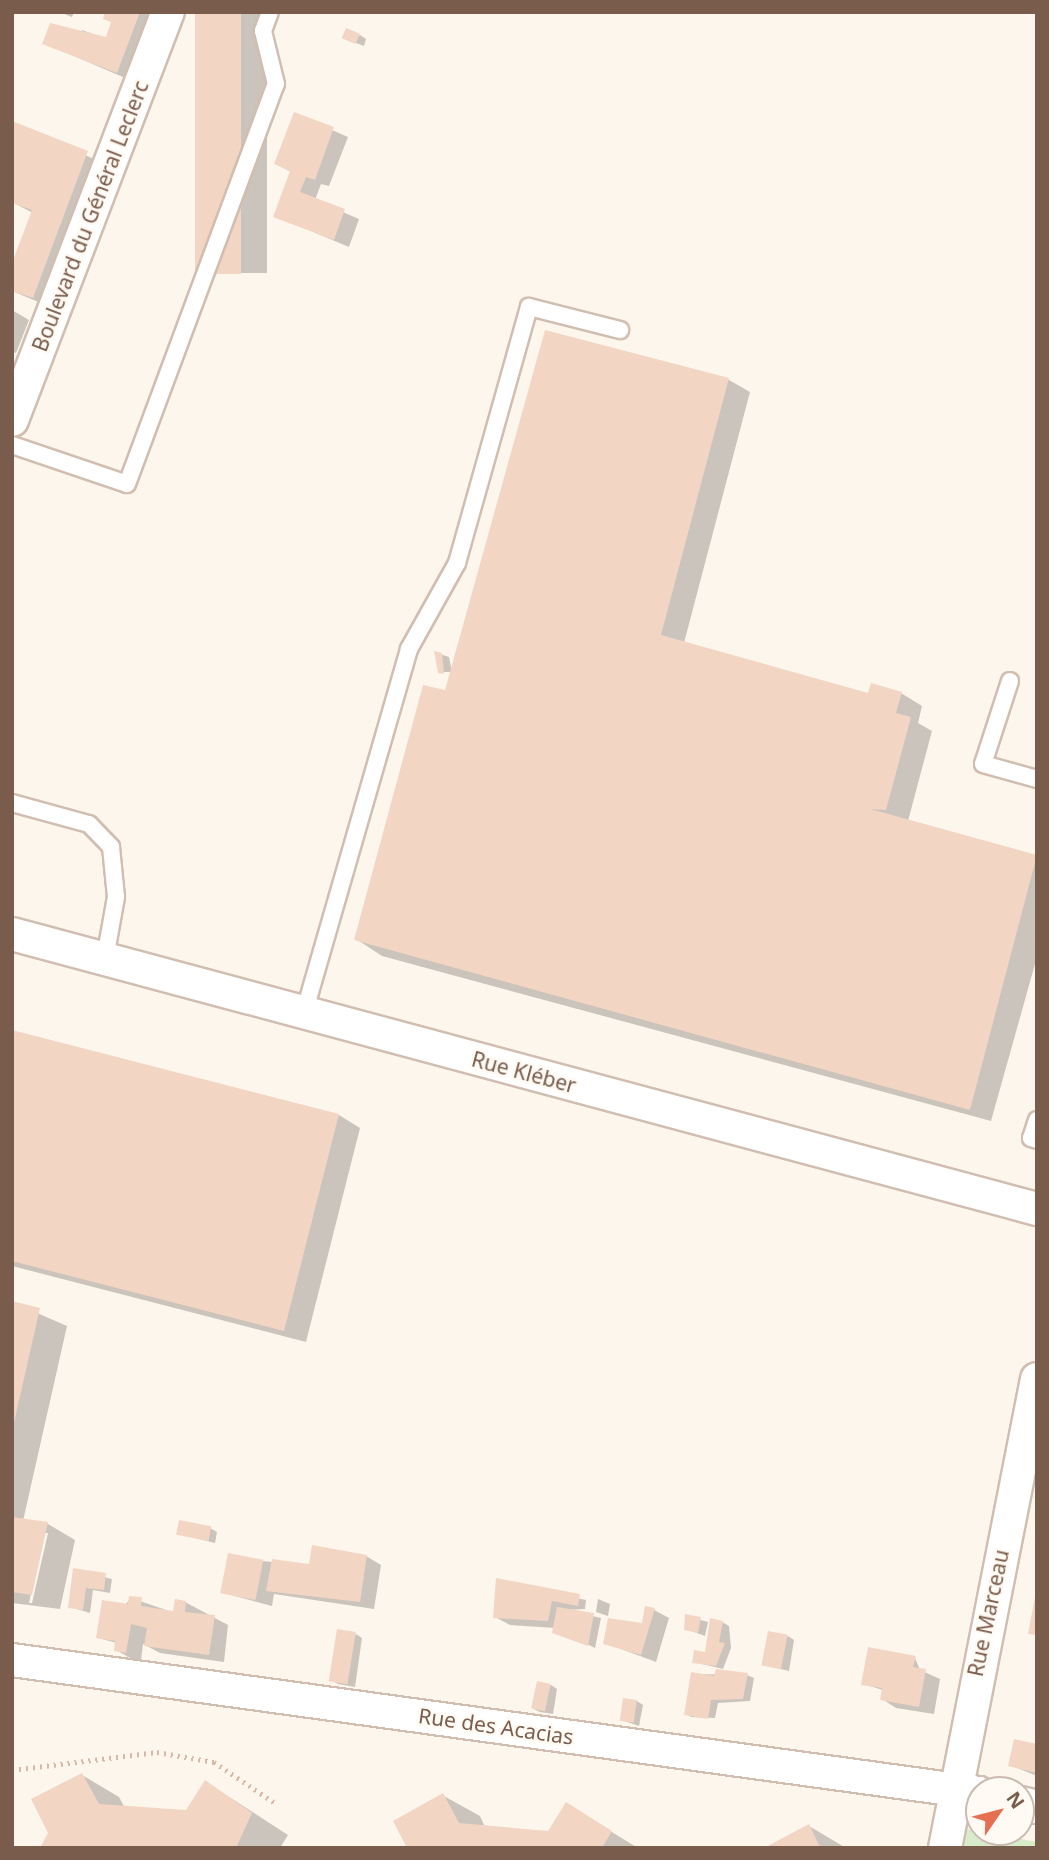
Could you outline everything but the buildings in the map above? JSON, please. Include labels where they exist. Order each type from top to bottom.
[{"type":"street","name":"Boulevard du Général Leclerc","points":[[12,420],[168,12]]},
{"type":"street","name":"Rue Kléber","points":[[12,934],[1037,1209]]},
{"type":"street","name":"Rue Marceau","points":[[967,1776],[1037,1379]]},
{"type":"street","name":"Rue des Acacias","points":[[12,1660],[965,1789]]},
{"type":"street","name":"Rue Marceau","points":[[945,1848],[965,1789]]},
{"type":"lane","points":[[12,445],[127,484],[276,84],[263,31],[270,12]]},
{"type":"lane","points":[[304,1013],[409,649],[457,563],[529,307],[620,330]]},
{"type":"lane","points":[[1010,681],[983,764],[1037,779]]},
{"type":"lane","points":[[12,803],[89,824],[111,846],[116,897],[105,958]]},
{"type":"lane","points":[[1037,1120],[1031,1138],[1037,1140]]},
{"type":"path","points":[[12,1770],[157,1752],[214,1762],[278,1805]]},
{"type":"green space","points":[[965,1838],[965,1846],[1035,1846],[1037,1842],[1037,1848],[963,1848]]}]
